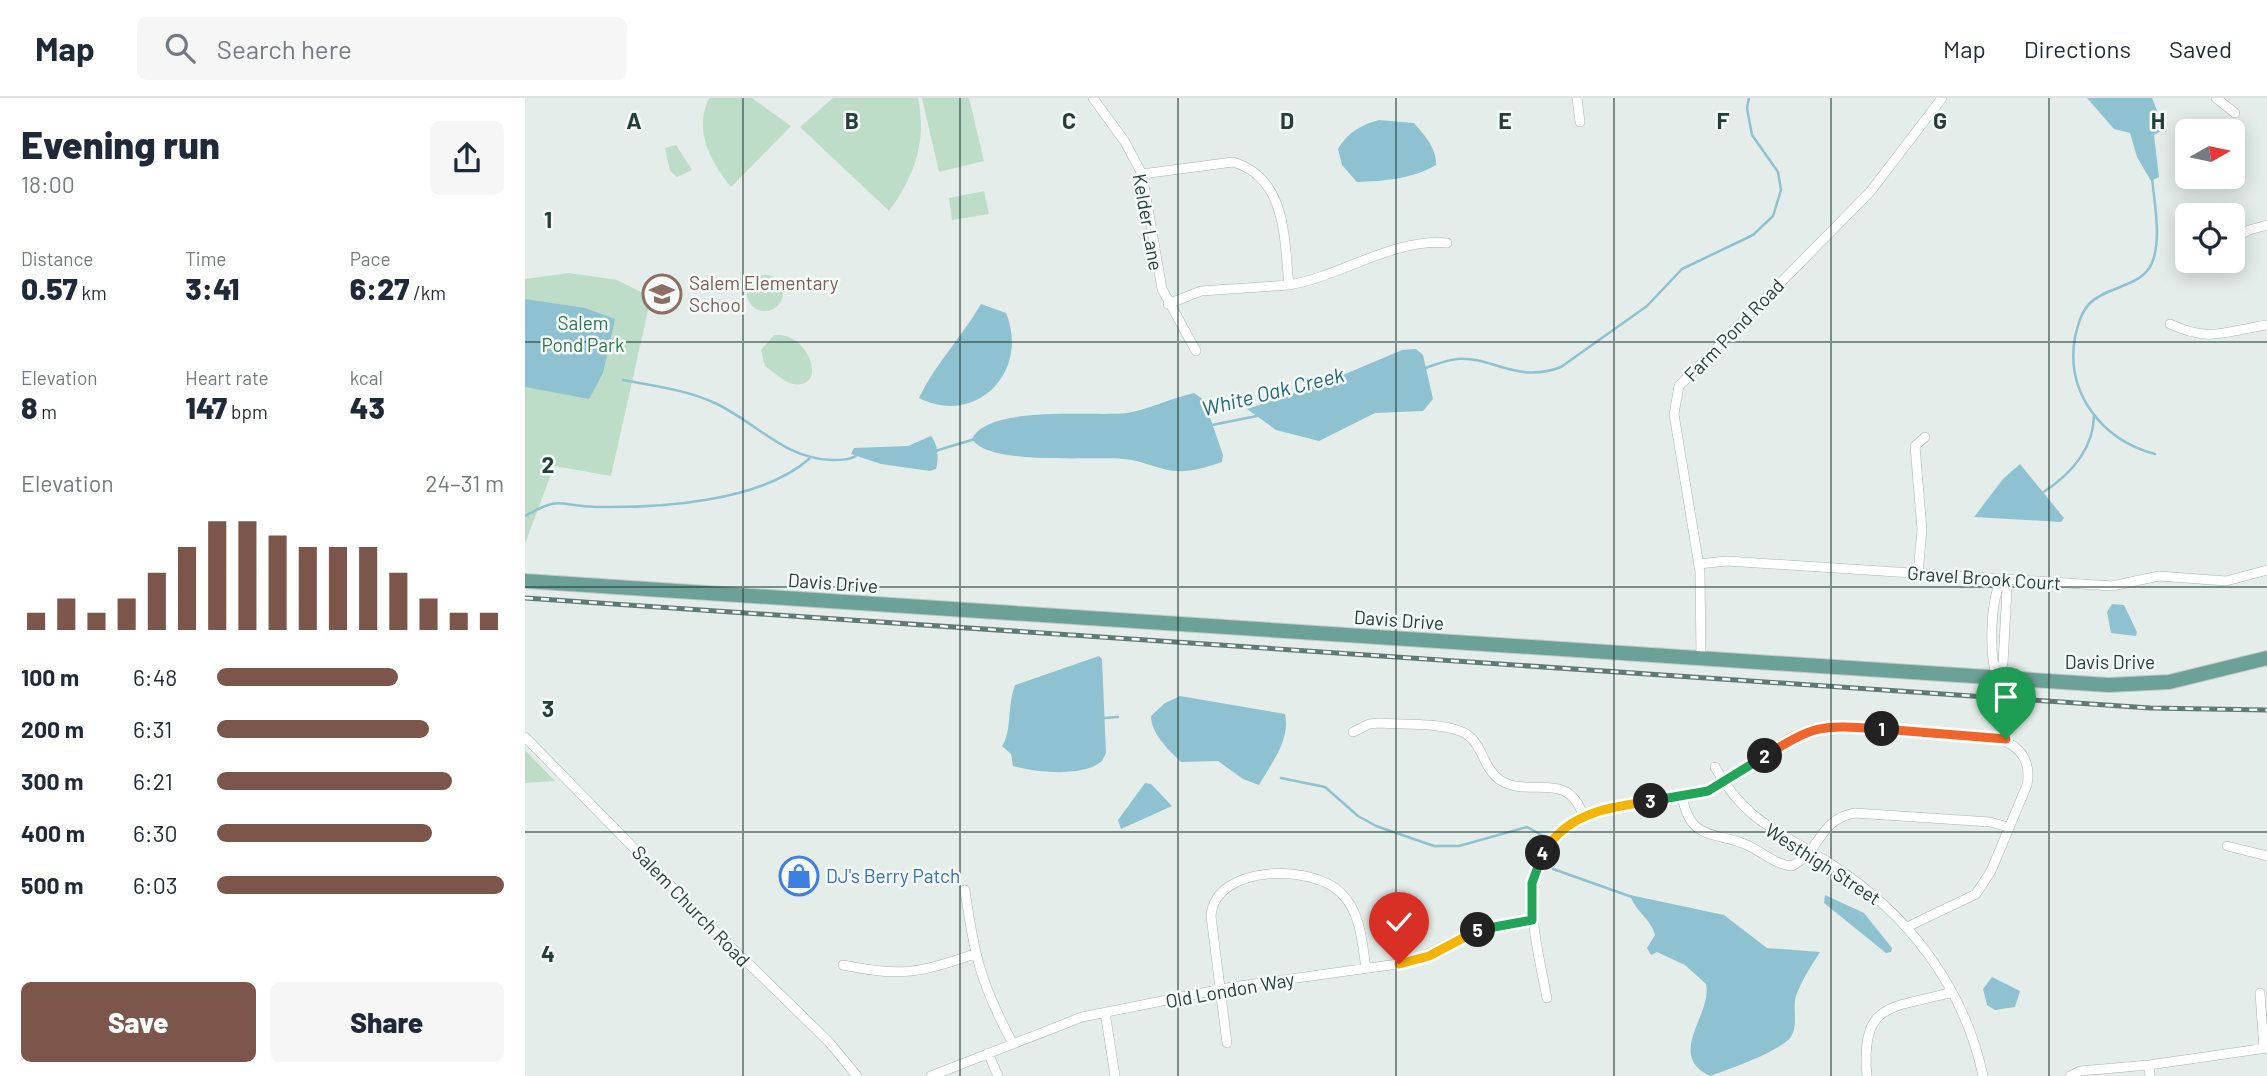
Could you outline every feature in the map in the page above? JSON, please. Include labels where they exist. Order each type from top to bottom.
[{"type":"main road","name":"Davis Drive","points":[[525,581],[1701,659],[2143,684],[2199,676],[2267,657]]},
{"type":"street","name":"Kelder Lane","points":[[1093,98],[1125,142],[1142,174],[1159,281],[1168,304],[1196,351]]},
{"type":"street","points":[[1577,98],[1580,122]]},
{"type":"street","name":"Farm Pond Road","points":[[1701,659],[1703,620],[1699,564],[1676,434],[1674,400],[1679,386],[1862,200],[1942,98]]},
{"type":"street","points":[[2215,98],[2235,113]]},
{"type":"street","points":[[1142,174],[1218,162],[1233,162],[1256,172],[1271,189],[1278,207],[1289,285]]},
{"type":"street","points":[[2245,232],[2267,225]]},
{"type":"street","points":[[1168,304],[1201,291],[1289,285],[1323,277],[1423,241],[1447,243]]},
{"type":"street","points":[[2170,324],[2193,335],[2205,336],[2267,325]]},
{"type":"street","points":[[1918,573],[1922,530],[1915,446],[1925,437]]},
{"type":"street","name":"Gravel Brook Court","points":[[1699,564],[1727,561],[2112,586],[2159,576],[2216,582],[2267,570]]},
{"type":"street","points":[[1997,677],[1991,663],[1996,589],[2002,580]]},
{"type":"street","points":[[1353,732],[1369,724],[1379,723],[1447,727],[1461,731],[1475,741],[1489,768],[1500,780],[1512,785],[1546,786],[1566,792],[1578,801],[1583,815]]},
{"type":"street","points":[[1547,998],[1530,896],[1541,856],[1557,835],[1583,815],[1608,807],[1708,791],[1792,737],[1825,726],[2006,739],[2024,756],[2028,778],[1991,871],[1976,894],[1907,927]]},
{"type":"street","name":"Salem Church Road","points":[[525,737],[720,936],[829,1042],[857,1076]]},
{"type":"street","name":"Westhigh Street","points":[[1715,767],[1739,804],[1758,822],[1864,886],[1907,927],[1925,948],[1952,992],[1972,1036],[1983,1076]]},
{"type":"street","points":[[1682,796],[1691,820],[1708,835],[1743,843],[1782,865],[1792,866],[1810,851],[1832,820],[1855,813],[1990,822],[2008,827]]},
{"type":"street","points":[[2227,846],[2267,856]]},
{"type":"street","points":[[1227,1043],[1212,906],[1226,886],[1260,876],[1306,875],[1335,887],[1356,915],[1366,968]]},
{"type":"street","points":[[965,890],[974,954],[990,999],[1012,1042]]},
{"type":"street","name":"Old London Way","points":[[931,1076],[1012,1042],[1105,1012],[1221,990],[1412,962],[1469,933],[1532,920]]},
{"type":"street","points":[[843,965],[908,973],[931,969],[974,954]]},
{"type":"street","points":[[1867,1076],[1868,1038],[1878,1015],[1890,1007],[1952,992]]},
{"type":"street","points":[[2070,1076],[2080,1071],[2149,1066],[2265,1049],[2260,993]]},
{"type":"street","points":[[1105,1012],[1115,1076]]},
{"type":"street","points":[[988,1053],[998,1076]]},
{"type":"street","points":[[2149,1066],[2150,1076]]},
{"type":"green space","points":[[709,98],[752,98],[791,126],[731,187],[711,157],[704,134],[703,122]]},
{"type":"green space","points":[[833,98],[918,98],[921,129],[917,158],[906,185],[889,211],[800,127]]},
{"type":"green space","points":[[922,98],[969,98],[984,161],[939,172]]},
{"type":"green space","points":[[676,145],[692,170],[677,177],[670,171],[665,148]]},
{"type":"green space","points":[[984,191],[989,214],[952,220],[949,198]]},
{"type":"green space","name":"Salem Pond Park","points":[[569,273],[617,280],[651,297],[611,476],[554,466],[525,544],[525,279]]},
{"type":"green space","points":[[765,275],[778,280],[783,293],[778,306],[765,311],[752,306],[747,293],[752,280]]},
{"type":"green space","points":[[774,335],[786,336],[805,350],[812,370],[810,378],[804,383],[789,383],[765,366],[761,350]]},
{"type":"green space","points":[[525,750],[555,781],[525,783]]},
{"type":"water","points":[[2087,98],[2152,98],[2162,123],[2161,131],[2154,135],[2159,177],[2151,181],[2137,157],[2130,133],[2114,129]]},
{"type":"water","points":[[1379,120],[1414,123],[1432,147],[1436,165],[1408,176],[1357,182],[1342,165],[1338,149],[1355,130]]},
{"type":"water","points":[[525,299],[585,308],[615,319],[603,373],[589,399],[525,387]]},
{"type":"water","points":[[981,304],[1006,313],[1012,334],[1011,355],[1004,373],[993,388],[978,399],[960,405],[940,405],[919,398],[933,374]]},
{"type":"water","points":[[1416,349],[1423,355],[1433,399],[1423,411],[1375,413],[1319,441],[1276,430],[1247,409],[1324,383],[1402,350]]},
{"type":"water","points":[[1194,393],[1204,400],[1223,455],[1222,462],[1199,469],[1169,470],[1123,459],[1019,456],[998,453],[982,447],[972,439],[982,428],[1020,416],[1127,413]]},
{"type":"water","points":[[931,436],[936,447],[937,461],[936,469],[930,471],[881,464],[851,454],[854,448],[908,446]]},
{"type":"water","points":[[2020,464],[2064,518],[2061,522],[1974,517],[2003,479]]},
{"type":"water","points":[[2112,604],[2124,605],[2137,632],[2136,636],[2111,633],[2107,612]]},
{"type":"water","points":[[1099,656],[1102,659],[1106,753],[1102,761],[1084,770],[1059,772],[1013,766],[1011,754],[1002,746],[1007,734],[1015,685]]},
{"type":"water","points":[[1180,696],[1285,714],[1282,743],[1259,785],[1243,779],[1218,761],[1181,762],[1166,747],[1154,729],[1151,716],[1165,703]]},
{"type":"water","points":[[1145,783],[1151,784],[1172,806],[1121,829],[1118,820]]},
{"type":"water","points":[[1630,895],[1724,915],[1767,948],[1820,952],[1796,996],[1794,1029],[1790,1038],[1764,1055],[1710,1076],[1697,1067],[1691,1057],[1691,1046],[1706,996],[1706,984],[1685,965],[1657,952],[1651,955],[1647,948],[1655,935]]},
{"type":"water","points":[[1825,895],[1864,913],[1892,948],[1891,952],[1886,953],[1824,903]]},
{"type":"water","points":[[1992,977],[2020,991],[2015,1007],[1995,1010],[1987,1005],[1983,989]]},
{"type":"waterway","name":"White Oak Creek","points":[[1425,368],[1457,359],[1482,361],[1518,371],[1545,371],[1561,367],[1647,306],[1682,269],[1753,235],[1773,216],[1781,190],[1778,172],[1752,135],[1747,108],[1749,98]]},
{"type":"waterway","points":[[2152,177],[2157,231],[2152,263],[2140,277],[2090,303],[2077,328],[2073,358],[2082,395],[2091,411],[2119,438],[2155,454]]},
{"type":"waterway","name":"White Oak Creek","points":[[623,380],[706,399],[800,454],[832,460],[849,459],[857,455]]},
{"type":"waterway","name":"White Oak Creek","points":[[1212,425],[1257,416]]},
{"type":"waterway","points":[[2042,493],[2078,461],[2093,429],[2094,416]]},
{"type":"waterway","name":"White Oak Creek","points":[[935,451],[975,439]]},
{"type":"waterway","points":[[525,516],[555,503],[622,507],[708,500],[764,485],[809,459]]},
{"type":"waterway","points":[[1104,718],[1118,717]]},
{"type":"waterway","points":[[1281,778],[1325,787],[1358,816],[1376,826],[1434,846],[1459,846],[1527,827],[1543,836]]},
{"type":"waterway","points":[[1553,869],[1632,897]]},
{"type":"railway","points":[[525,598],[2150,708],[2267,710]]},
{"type":"place","name":"Salem Elementary School","points":[[662,294]]},
{"type":"place","name":"DJ's Berry Patch","points":[[799,876]]},
{"type":"route","points":[[1399,964],[1429,956],[1469,933],[1532,920],[1530,896],[1541,856],[1557,835],[1583,815],[1608,807],[1708,791],[1792,737],[1815,728],[1855,727],[2006,739]]}]
